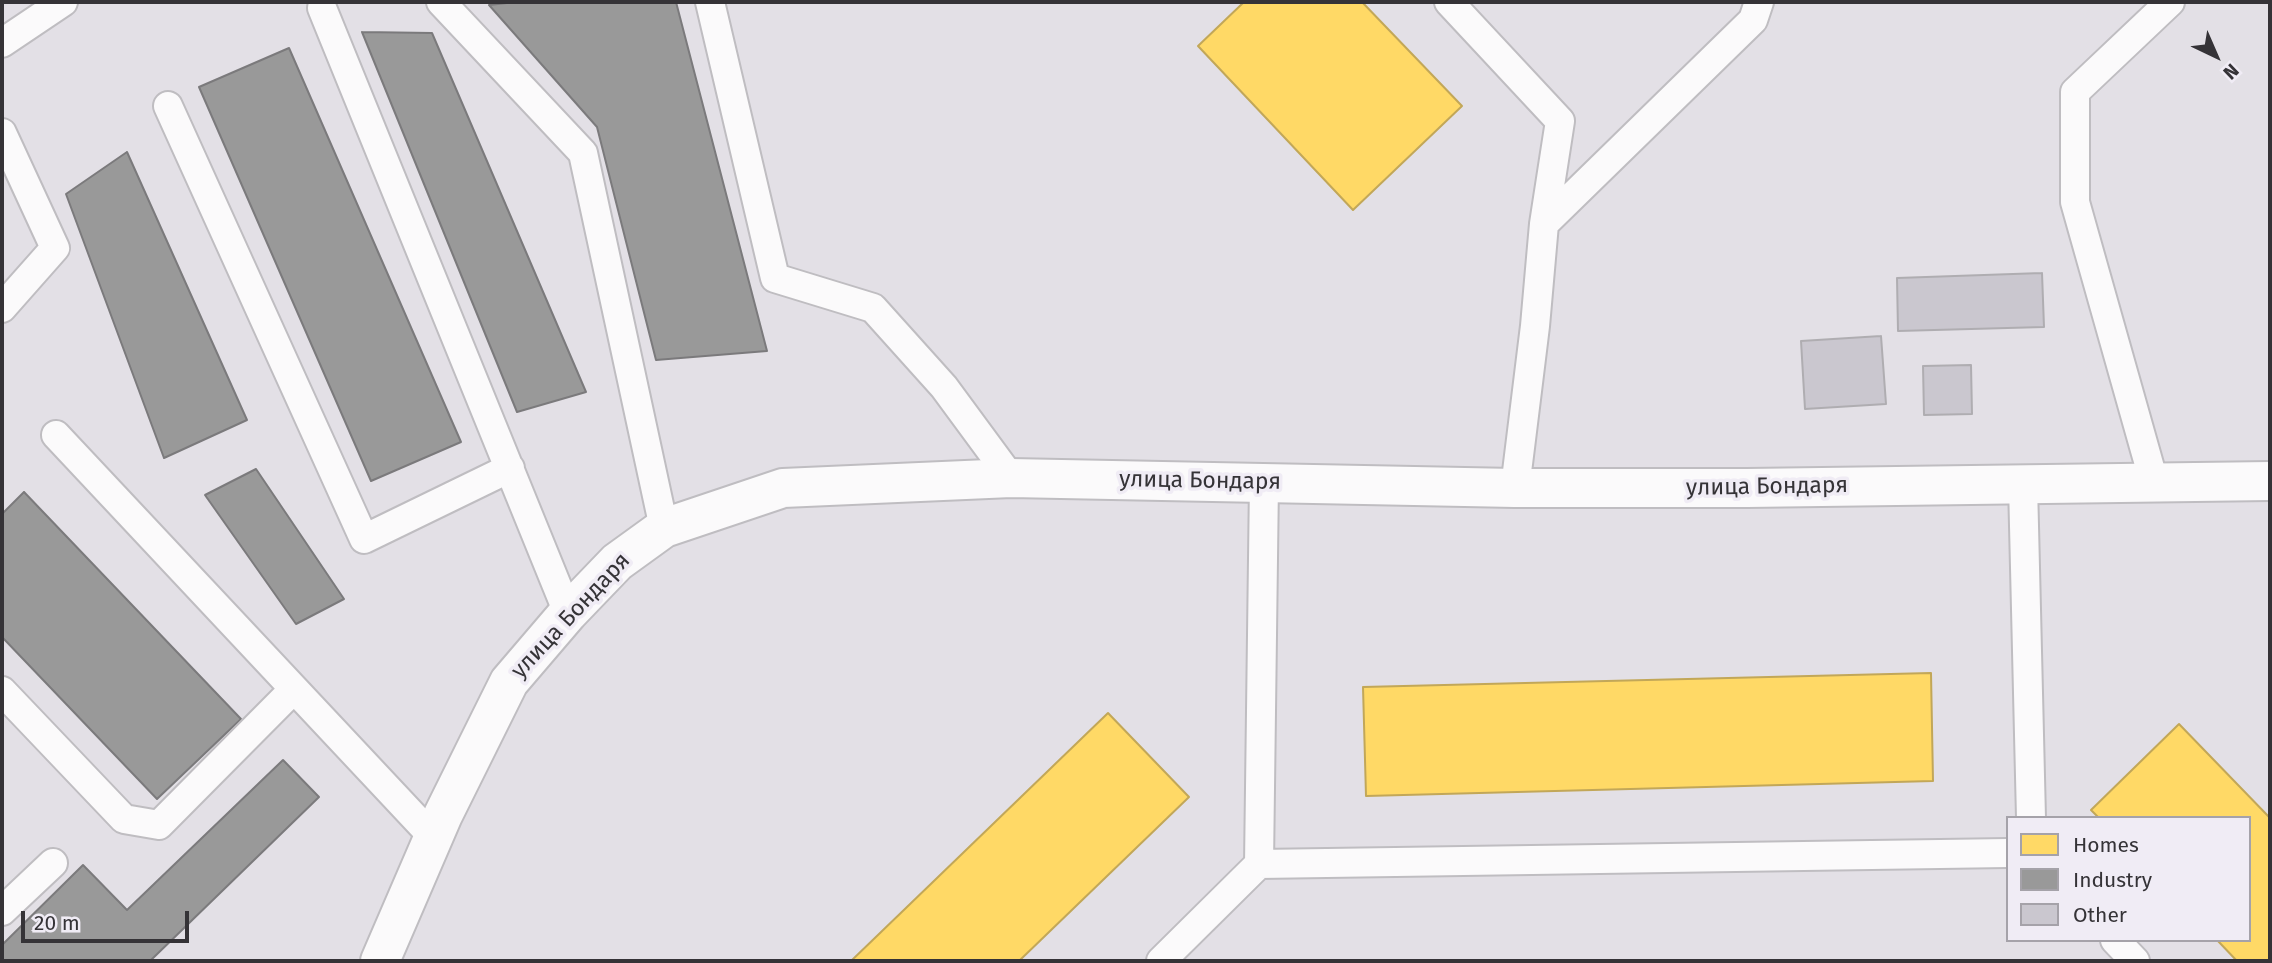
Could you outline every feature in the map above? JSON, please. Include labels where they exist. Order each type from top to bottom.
[{"type":"street","name":"улица Бондаря","points":[[380,961],[443,815],[509,682],[568,612],[617,562],[664,528],[783,488],[1011,478],[1515,488],[1747,488],[2270,481]]},
{"type":"lane","points":[[2,43],[63,2]]},
{"type":"lane","points":[[440,2],[583,152],[664,528]]},
{"type":"lane","points":[[710,2],[775,278],[873,308],[944,387],[1011,478]]},
{"type":"lane","points":[[1449,2],[1560,121],[1544,224],[1535,326],[1515,488]]},
{"type":"lane","points":[[1544,224],[1753,20],[1759,2]]},
{"type":"lane","points":[[2154,482],[2075,202],[2075,92],[2170,2]]},
{"type":"lane","points":[[322,8],[568,612]]},
{"type":"lane","points":[[168,106],[364,539],[510,468]]},
{"type":"lane","points":[[2,133],[55,248],[2,308]]},
{"type":"lane","points":[[56,435],[434,838]]},
{"type":"lane","points":[[1259,864],[1264,482]]},
{"type":"lane","points":[[2022,484],[2031,816]]},
{"type":"lane","points":[[2,691],[124,819],[159,825],[294,689]]},
{"type":"lane","points":[[1161,961],[1259,864],[2006,853]]},
{"type":"lane","points":[[2,911],[52,863]]},
{"type":"lane","points":[[2117,942],[2135,961]]},
{"type":"building: Homes","points":[[1244,2],[1362,2],[1462,106],[1353,210],[1198,46]]},
{"type":"building: Homes","points":[[1931,673],[1933,781],[1366,796],[1363,687]]},
{"type":"building: Homes","points":[[1108,713],[1189,797],[1019,961],[851,961]]},
{"type":"building: Homes","points":[[2179,724],[2270,818],[2270,961],[2237,961],[2219,942],[2251,942],[2251,816],[2097,816],[2091,810]]},
{"type":"building: Industry","points":[[516,2],[676,2],[767,351],[656,360],[597,127],[489,5]]},
{"type":"building: Industry","points":[[362,32],[432,33],[586,392],[517,412]]},
{"type":"building: Industry","points":[[289,48],[461,442],[371,481],[199,87]]},
{"type":"building: Industry","points":[[127,152],[247,420],[164,458],[66,194]]},
{"type":"building: Industry","points":[[256,469],[344,599],[296,624],[205,495]]},
{"type":"building: Industry","points":[[24,492],[241,719],[157,799],[2,637],[2,514]]},
{"type":"building: Industry","points":[[283,760],[319,797],[150,961],[2,961],[2,945],[83,865],[127,910]]},
{"type":"building: Other","points":[[2042,273],[2044,327],[1898,331],[1897,278]]},
{"type":"building: Other","points":[[1881,336],[1886,404],[1805,409],[1801,341]]},
{"type":"building: Other","points":[[1971,365],[1972,414],[1924,415],[1923,366]]}]
